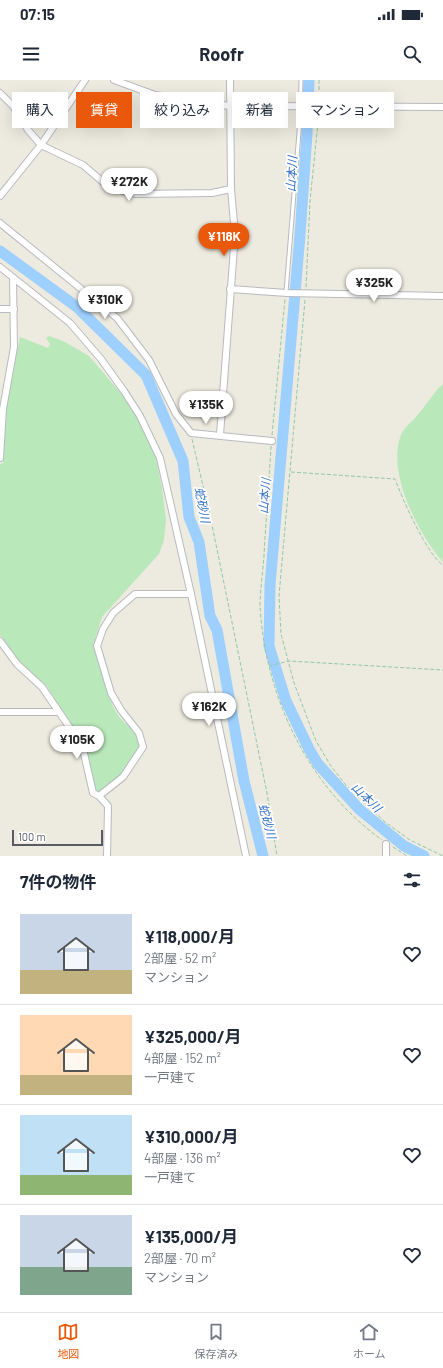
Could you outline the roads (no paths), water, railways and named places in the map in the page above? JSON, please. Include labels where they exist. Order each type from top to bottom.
[{"type":"street","points":[[0,196],[41,145],[84,80]]},
{"type":"street","points":[[114,80],[155,95],[229,106],[296,106]]},
{"type":"street","points":[[220,435],[235,234],[231,189],[229,106],[230,80]]},
{"type":"street","points":[[0,94],[13,106],[28,130],[41,145],[83,165],[103,182],[116,189],[136,194],[212,193],[231,189]]},
{"type":"street","points":[[394,106],[443,107]]},
{"type":"street","points":[[0,223],[117,318],[149,360],[176,414],[191,433],[272,441]]},
{"type":"street","points":[[0,268],[70,323],[124,391],[140,416],[160,458],[191,594],[246,856]]},
{"type":"street","points":[[0,458],[3,409],[14,347],[13,278]]},
{"type":"street","points":[[230,289],[304,293],[443,296]]},
{"type":"street","points":[[0,309],[14,309]]},
{"type":"street","points":[[99,796],[123,777],[143,747],[139,733],[121,710],[111,693],[97,646],[103,629],[113,613],[135,594],[191,594]]},
{"type":"street","points":[[0,641],[17,664],[42,687],[83,748],[93,793],[99,796],[108,806],[107,856]]},
{"type":"street","points":[[0,712],[58,712]]},
{"type":"street","points":[[386,844],[386,856]]},
{"type":"lane","points":[[301,80],[301,92]]},
{"type":"lane","points":[[287,292],[299,128]]},
{"type":"waterway","name":"山本川","points":[[309,80],[300,235],[270,585],[269,646],[286,701],[309,749],[318,764],[359,809],[404,846],[424,856]]},
{"type":"waterway","name":"蛇砂川","points":[[0,251],[77,307],[146,375],[183,461],[189,517],[199,542],[210,616],[217,630],[244,781],[263,856]]}]
